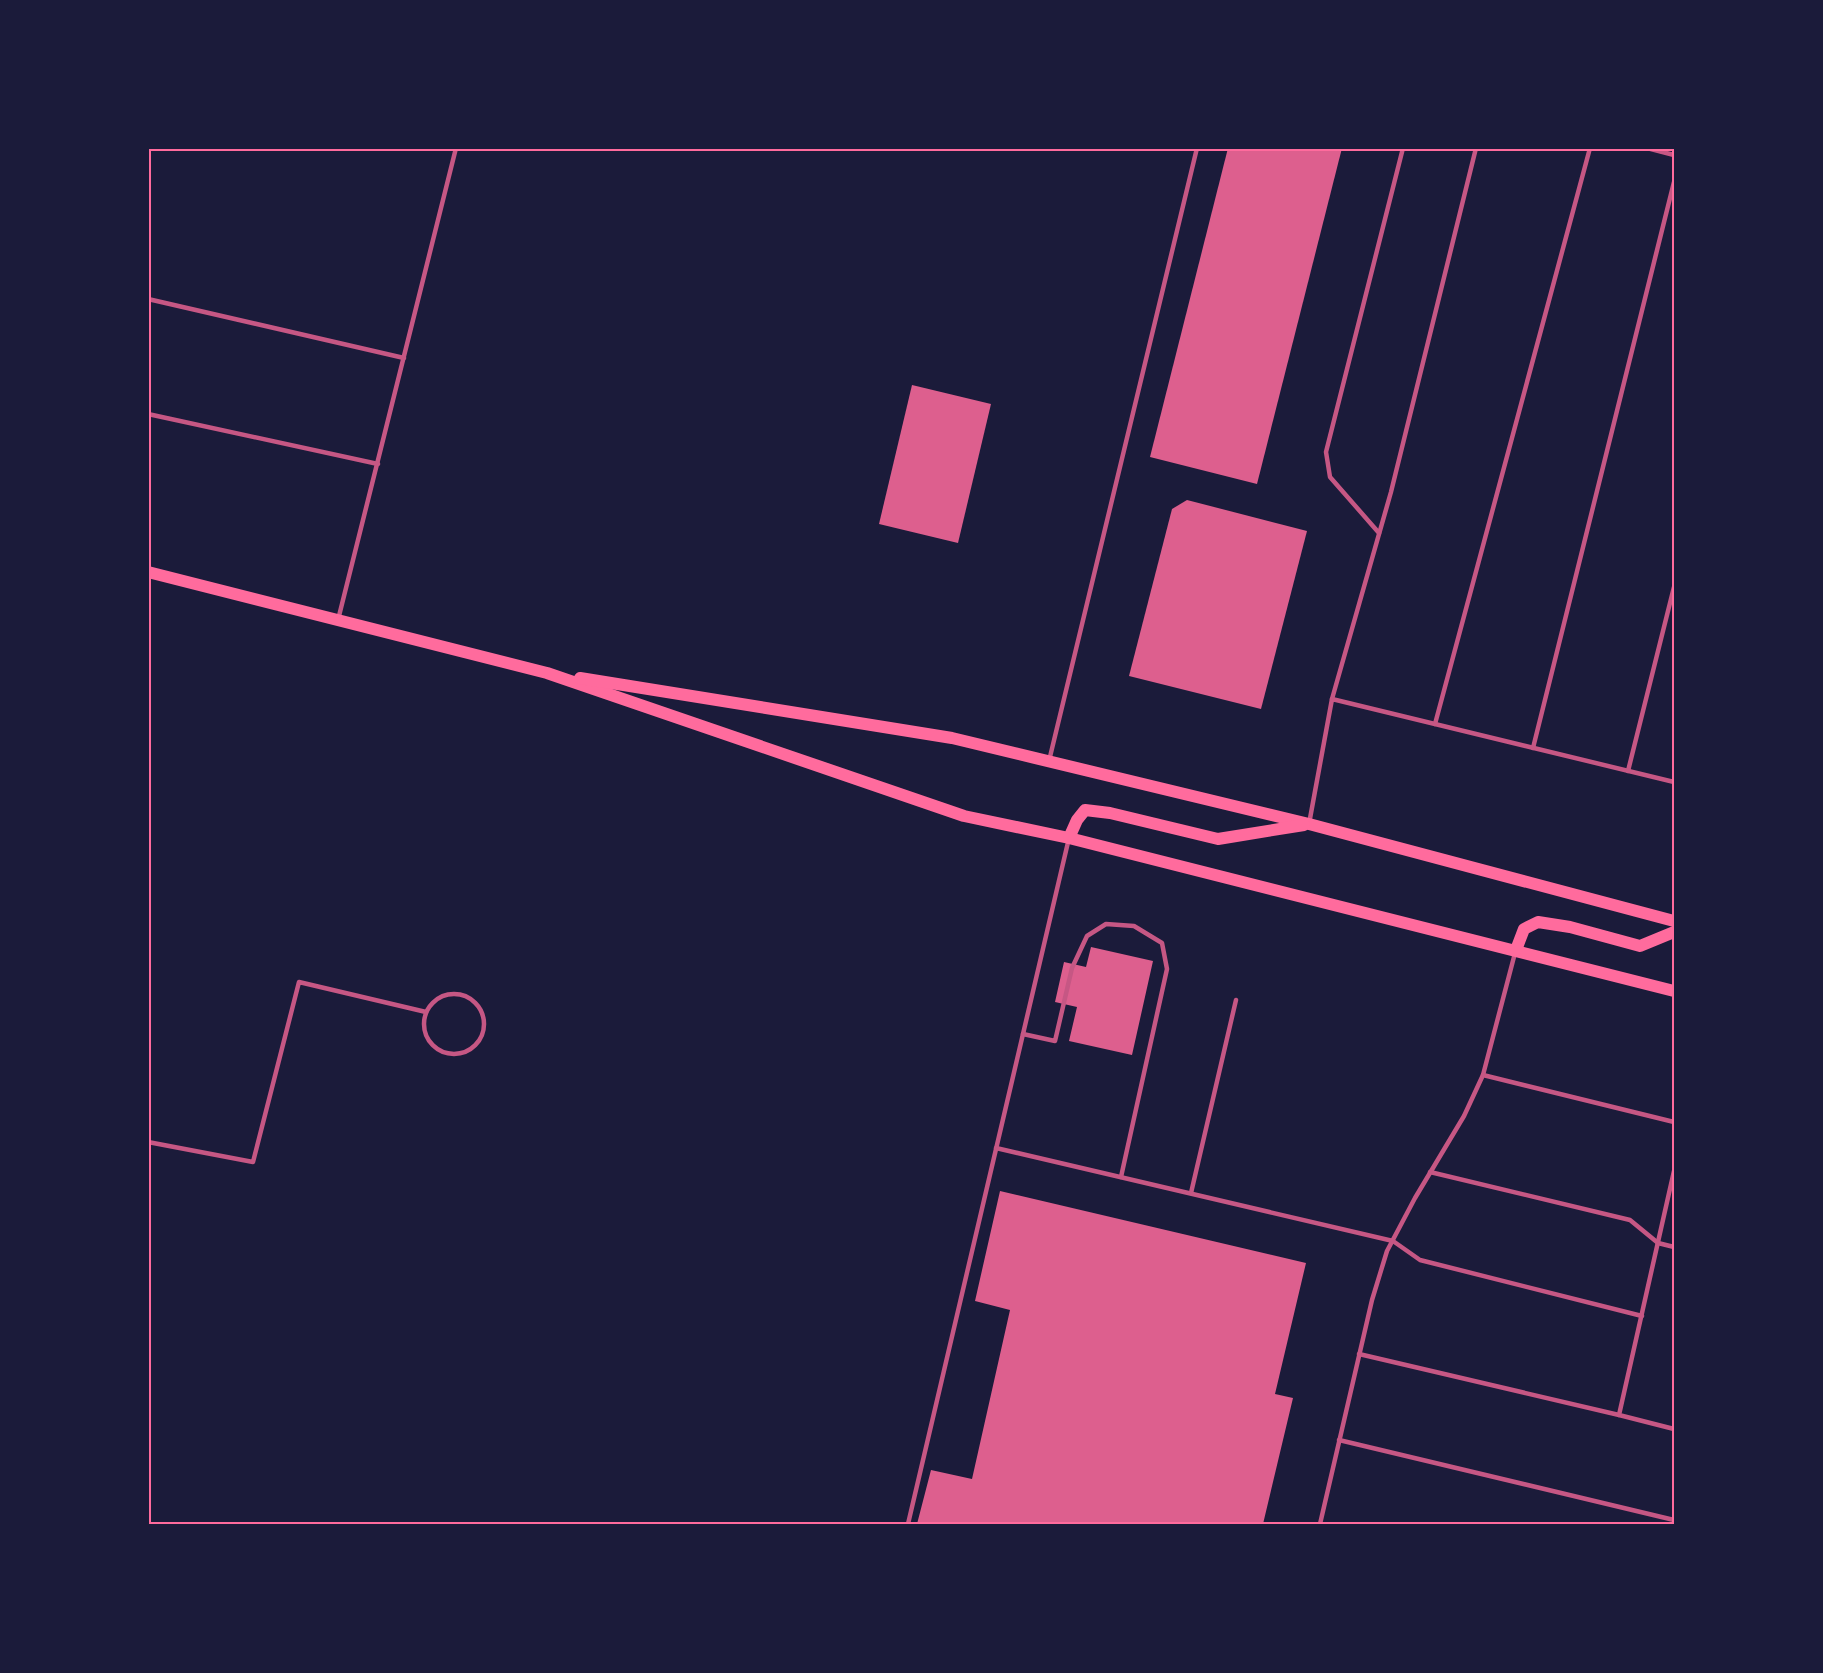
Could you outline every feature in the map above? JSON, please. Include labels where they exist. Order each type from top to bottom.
[{"type":"main road","points":[[148,572],[547,673],[964,816],[1069,838],[1674,991]]},
{"type":"main road","points":[[547,673],[952,738],[1309,824],[1674,921]]},
{"type":"main road","points":[[1069,838],[1077,820],[1085,810],[1110,813],[1218,839],[1309,824]]},
{"type":"main road","points":[[1516,950],[1524,929],[1538,922],[1569,927],[1640,946],[1674,932]]},
{"type":"lane","points":[[338,620],[456,148]]},
{"type":"lane","points":[[1049,761],[1197,148]]},
{"type":"lane","points":[[1379,533],[1330,477],[1326,452],[1403,148]]},
{"type":"lane","points":[[1309,824],[1332,699],[1390,492],[1476,148]]},
{"type":"lane","points":[[1435,724],[1590,148]]},
{"type":"lane","points":[[1647,148],[1674,155]]},
{"type":"lane","points":[[1533,748],[1674,182]]},
{"type":"lane","points":[[148,300],[404,358]]},
{"type":"lane","points":[[148,414],[378,464]]},
{"type":"lane","points":[[1628,771],[1674,587]]},
{"type":"lane","points":[[1332,699],[1674,782]]},
{"type":"lane","points":[[908,1524],[1069,838]]},
{"type":"lane","points":[[1023,1034],[1055,1041],[1072,968],[1087,936],[1106,924],[1134,926],[1162,943],[1167,969],[1121,1178]]},
{"type":"lane","points":[[1320,1524],[1372,1300],[1388,1251],[1430,1172],[1464,1116],[1483,1075],[1516,950]]},
{"type":"lane","points":[[148,1142],[253,1162],[299,982],[426,1012]]},
{"type":"lane","points":[[459,994],[468,997],[476,1003],[484,1021],[480,1040],[464,1052],[454,1054],[436,1048],[425,1032],[426,1012],[439,997],[459,994]]},
{"type":"lane","points":[[1191,1193],[1236,1000]]},
{"type":"lane","points":[[1483,1075],[1674,1122]]},
{"type":"lane","points":[[996,1148],[1393,1241],[1420,1260],[1642,1316]]},
{"type":"lane","points":[[1619,1415],[1674,1171]]},
{"type":"lane","points":[[1430,1172],[1630,1220],[1658,1243],[1674,1248]]},
{"type":"lane","points":[[1359,1354],[1674,1429]]},
{"type":"lane","points":[[1339,1440],[1674,1520]]},
{"type":"building","points":[[1228,148],[1342,148],[1257,484],[1150,457]]},
{"type":"building","points":[[912,385],[991,404],[958,543],[879,524]]},
{"type":"building","points":[[1187,500],[1307,531],[1261,709],[1129,676],[1172,509]]},
{"type":"building","points":[[1091,947],[1153,961],[1132,1055],[1069,1041],[1077,1007],[1055,1002],[1064,962],[1086,967]]},
{"type":"building","points":[[1000,1191],[1306,1263],[1275,1394],[1293,1398],[1263,1524],[917,1524],[931,1470],[972,1479],[1010,1310],[975,1301]]}]
